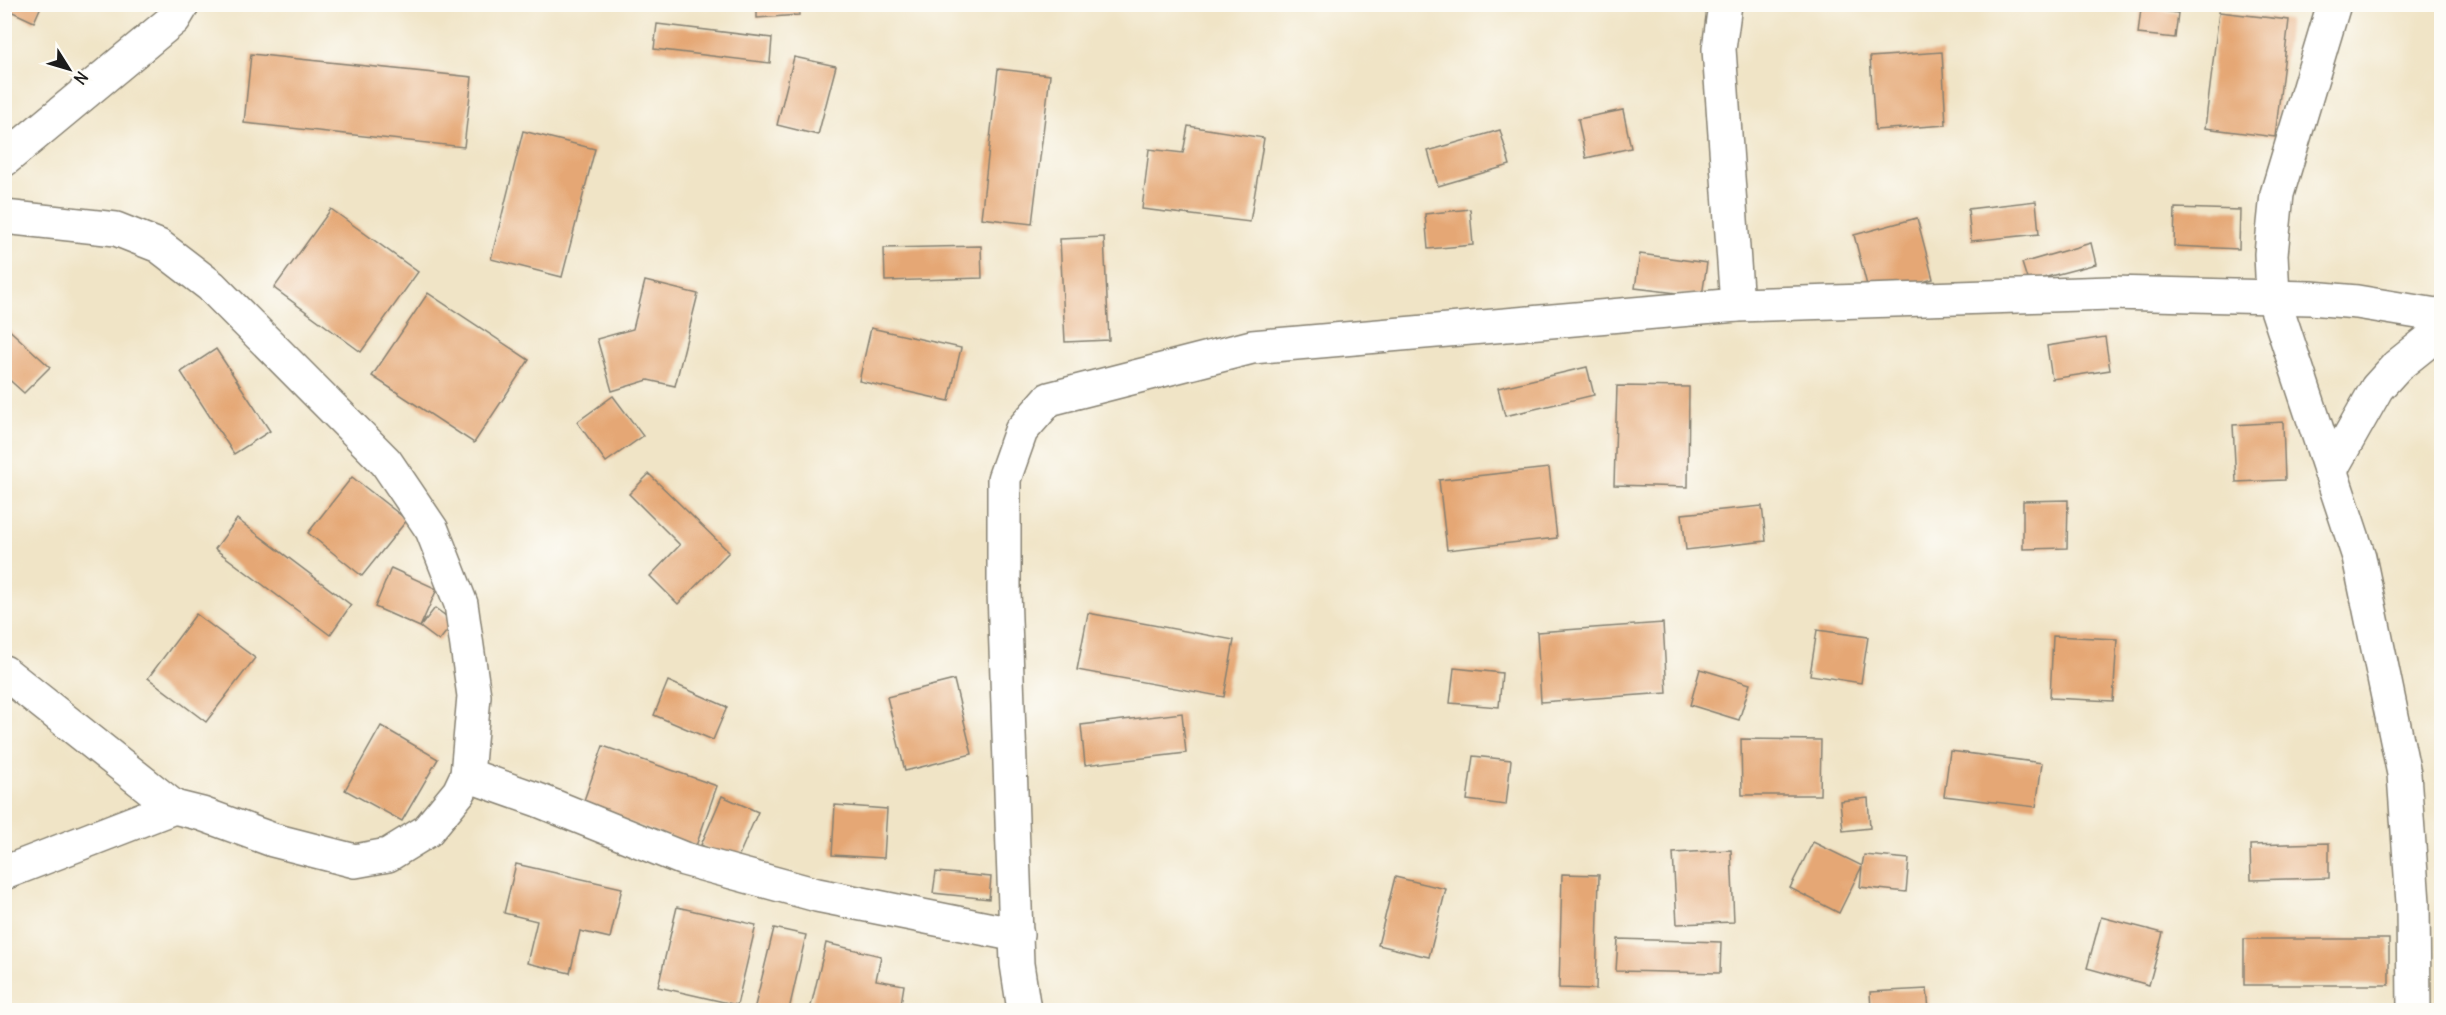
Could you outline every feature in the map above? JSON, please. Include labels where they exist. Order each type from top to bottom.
[{"type":"street","points":[[4,160],[174,19],[183,4]]},
{"type":"street","points":[[1725,4],[1719,49],[1737,305]]},
{"type":"street","points":[[2334,4],[2277,194],[2271,254],[2273,297],[2359,557],[2404,774],[2413,903],[2414,1011]]},
{"type":"street","points":[[4,217],[116,229],[159,246],[211,286],[386,462],[432,530],[461,604],[474,696],[467,775],[459,792],[427,831],[388,855],[355,861],[273,840],[202,814],[174,807],[4,672]]},
{"type":"street","points":[[1024,1011],[1017,964],[1004,591],[1004,479],[1021,431],[1049,399],[1252,347],[1737,305],[2111,293],[2273,297],[2357,303],[2442,316]]},
{"type":"street","points":[[2330,471],[2377,388],[2397,366],[2442,330]]},
{"type":"street","points":[[467,775],[538,800],[684,859],[817,895],[1017,935]]},
{"type":"street","points":[[4,873],[174,807]]},
{"type":"building","points":[[4,4],[42,4],[34,22],[4,8]]},
{"type":"building","points":[[757,5],[798,5],[799,15],[757,18]]},
{"type":"building","points":[[2141,8],[2178,13],[2175,38],[2138,34]]},
{"type":"building","points":[[2219,12],[2289,20],[2275,137],[2205,128]]},
{"type":"building","points":[[657,24],[772,38],[770,63],[654,49]]},
{"type":"building","points":[[1942,52],[1946,125],[1875,130],[1870,57]]},
{"type":"building","points":[[251,54],[472,77],[464,147],[244,123]]},
{"type":"building","points":[[794,57],[836,66],[818,135],[777,125]]},
{"type":"building","points":[[998,69],[1050,75],[1032,224],[981,218]]},
{"type":"building","points":[[1623,110],[1631,148],[1586,158],[1578,119]]},
{"type":"building","points":[[1188,126],[1264,138],[1250,222],[1142,209],[1149,149],[1183,153]]},
{"type":"building","points":[[1500,130],[1510,165],[1438,186],[1428,151]]},
{"type":"building","points":[[523,131],[595,149],[562,277],[491,259]]},
{"type":"building","points":[[2036,201],[2039,234],[1971,241],[1968,209]]},
{"type":"building","points":[[2175,208],[2240,210],[2239,249],[2174,246]]},
{"type":"building","points":[[331,209],[418,272],[361,352],[274,288]]},
{"type":"building","points":[[1470,209],[1473,245],[1428,249],[1425,214]]},
{"type":"building","points":[[1917,218],[1933,279],[1870,297],[1854,235]]},
{"type":"building","points":[[1104,237],[1109,340],[1065,342],[1060,239]]},
{"type":"building","points":[[2091,243],[2096,264],[2028,282],[2022,263]]},
{"type":"building","points":[[981,246],[982,278],[885,281],[884,248]]},
{"type":"building","points":[[1640,254],[1707,263],[1702,296],[1635,288]]},
{"type":"building","points":[[645,281],[698,294],[675,386],[648,380],[612,391],[597,339],[633,329]]},
{"type":"building","points":[[428,293],[529,360],[474,443],[372,376]]},
{"type":"building","points":[[4,325],[50,367],[24,393],[4,375]]},
{"type":"building","points":[[871,328],[961,348],[949,401],[859,381]]},
{"type":"building","points":[[2105,337],[2110,370],[2052,379],[2047,346]]},
{"type":"building","points":[[216,349],[270,431],[234,454],[181,372]]},
{"type":"building","points":[[1587,367],[1594,395],[1505,416],[1498,388]]},
{"type":"building","points":[[1617,386],[1689,387],[1688,487],[1614,485]]},
{"type":"building","points":[[613,396],[643,436],[606,462],[577,422]]},
{"type":"building","points":[[2283,422],[2285,480],[2236,482],[2233,425]]},
{"type":"building","points":[[1549,468],[1557,538],[1447,550],[1439,480]]},
{"type":"building","points":[[649,474],[729,552],[678,604],[650,576],[680,545],[629,494]]},
{"type":"building","points":[[352,477],[407,520],[362,576],[308,533]]},
{"type":"building","points":[[2068,500],[2067,548],[2023,549],[2023,501]]},
{"type":"building","points":[[1762,506],[1766,541],[1686,550],[1682,514]]},
{"type":"building","points":[[237,519],[351,605],[330,635],[215,549]]},
{"type":"building","points":[[391,568],[437,589],[420,627],[375,607]]},
{"type":"building","points":[[435,608],[454,622],[439,641],[420,627]]},
{"type":"building","points":[[1088,613],[1234,640],[1224,697],[1077,670]]},
{"type":"building","points":[[196,614],[255,658],[206,722],[148,678]]},
{"type":"building","points":[[1663,623],[1667,693],[1541,702],[1537,632]]},
{"type":"building","points":[[1817,630],[1868,637],[1861,683],[1810,675]]},
{"type":"building","points":[[2053,636],[2117,639],[2113,701],[2050,698]]},
{"type":"building","points":[[1454,668],[1502,673],[1499,707],[1450,703]]},
{"type":"building","points":[[1700,669],[1750,684],[1739,720],[1690,705]]},
{"type":"building","points":[[954,680],[972,754],[905,771],[887,697]]},
{"type":"building","points":[[668,681],[727,707],[713,740],[654,715]]},
{"type":"building","points":[[1182,713],[1186,753],[1085,765],[1081,725]]},
{"type":"building","points":[[381,726],[438,759],[402,821],[345,790]]},
{"type":"building","points":[[1741,739],[1821,740],[1820,795],[1742,795]]},
{"type":"building","points":[[603,746],[717,786],[696,846],[582,806]]},
{"type":"building","points":[[1950,751],[2042,763],[2036,807],[1944,796]]},
{"type":"building","points":[[1473,756],[1511,760],[1506,805],[1467,800]]},
{"type":"building","points":[[722,796],[758,812],[736,862],[701,845]]},
{"type":"building","points":[[1868,798],[1870,828],[1843,831],[1840,801]]},
{"type":"building","points":[[835,805],[887,809],[884,858],[832,855]]},
{"type":"building","points":[[1813,842],[1862,866],[1839,913],[1790,888]]},
{"type":"building","points":[[2329,843],[2329,878],[2251,880],[2250,845]]},
{"type":"building","points":[[1731,850],[1734,922],[1677,924],[1673,853]]},
{"type":"building","points":[[1864,855],[1909,859],[1906,892],[1860,887]]},
{"type":"building","points":[[516,864],[622,888],[610,938],[580,931],[570,973],[527,963],[537,921],[504,913]]},
{"type":"building","points":[[936,872],[991,877],[989,899],[933,893]]},
{"type":"building","points":[[1562,874],[1599,875],[1596,989],[1559,988]]},
{"type":"building","points":[[1395,877],[1446,889],[1429,957],[1378,945]]},
{"type":"building","points":[[677,907],[756,925],[737,1005],[658,987]]},
{"type":"building","points":[[2101,917],[2163,933],[2149,985],[2087,968]]},
{"type":"building","points":[[774,928],[806,935],[789,1010],[754,1010]]},
{"type":"building","points":[[1618,939],[1721,942],[1720,973],[1616,971]]},
{"type":"building","points":[[2244,939],[2389,939],[2389,985],[2244,985]]},
{"type":"building","points":[[826,943],[881,956],[876,980],[904,985],[900,1010],[810,1010]]},
{"type":"building","points":[[1927,989],[1929,1010],[1871,1010],[1870,992]]}]
